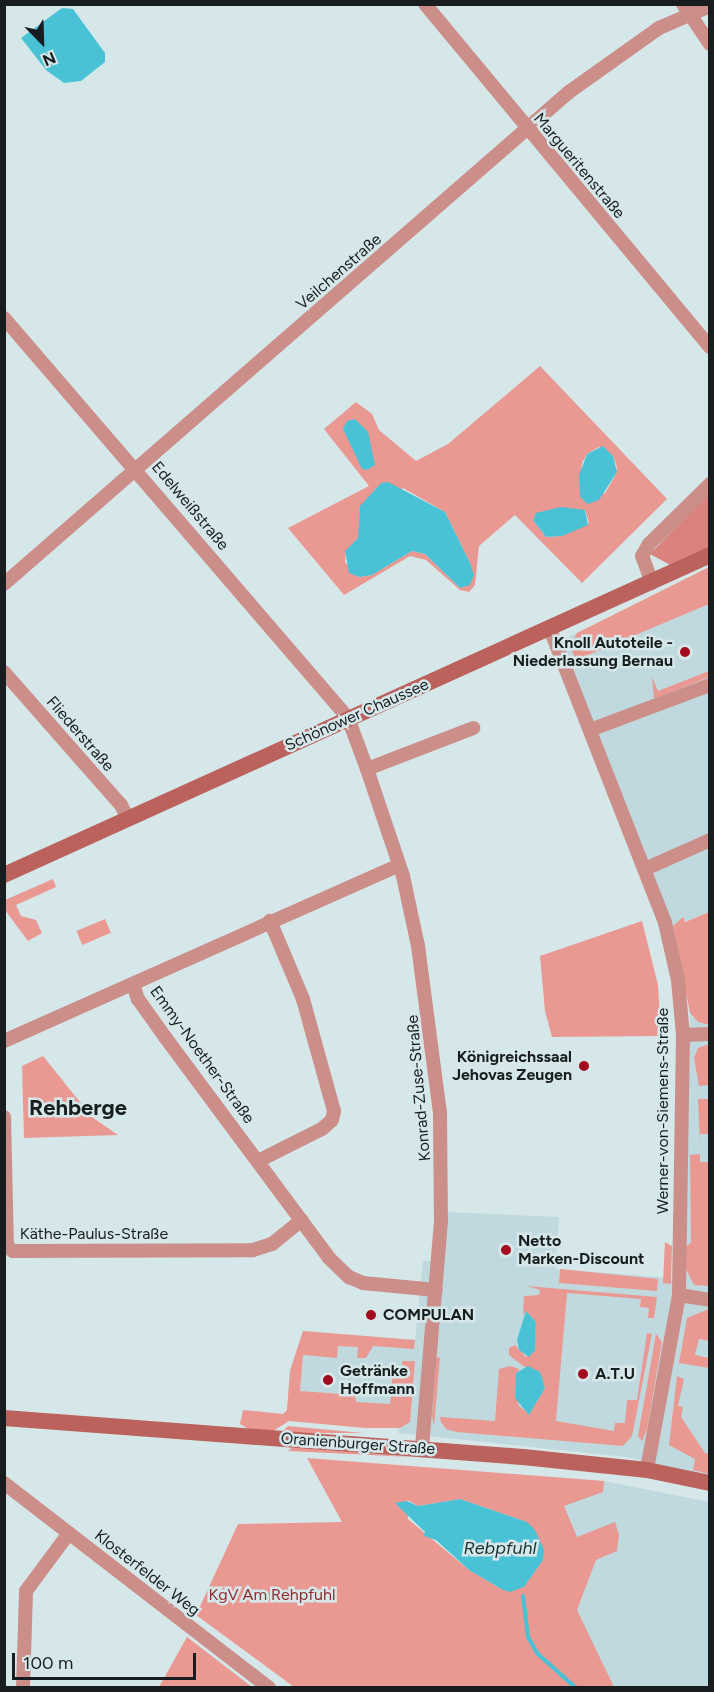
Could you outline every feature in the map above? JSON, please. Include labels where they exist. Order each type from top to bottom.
[{"type":"main road","name":"Schönower Chaussee","points":[[4,875],[710,555]]},
{"type":"main road","name":"Oranienburger Straße","points":[[4,1418],[422,1448],[647,1470],[710,1483]]},
{"type":"street","name":"Margueritenstraße","points":[[425,4],[710,347]]},
{"type":"street","name":"Veilchenstraße","points":[[4,584],[527,129],[613,59],[686,9],[710,6]]},
{"type":"street","points":[[686,9],[710,44]]},
{"type":"street","name":"Edelweißstraße","points":[[4,318],[137,469],[348,718]]},
{"type":"street","points":[[652,583],[642,556],[649,544],[710,484]]},
{"type":"street","name":"Werner-von-Siemens-Straße","points":[[550,629],[645,869],[674,959],[683,1035],[679,1296],[647,1470]]},
{"type":"street","name":"Fliederstraße","points":[[4,672],[121,805],[128,819]]},
{"type":"street","points":[[590,730],[710,685]]},
{"type":"street","name":"Konrad-Zuse-Straße","points":[[348,718],[399,865],[418,946],[437,1064],[442,1152],[436,1290],[422,1448]]},
{"type":"street","points":[[367,769],[473,728]]},
{"type":"street","points":[[645,869],[710,840]]},
{"type":"street","name":"Emmy-Noether-Straße","points":[[399,865],[133,984],[165,1037],[260,1160],[329,1258],[349,1277],[363,1283],[436,1290]]},
{"type":"street","points":[[260,1160],[322,1129],[332,1120],[334,1111],[303,999],[270,921]]},
{"type":"street","points":[[4,1041],[133,984]]},
{"type":"street","points":[[683,1035],[710,1034]]},
{"type":"street","name":"Käthe-Paulus-Straße","points":[[4,1117],[7,1246],[13,1251],[253,1250],[272,1244],[302,1220]]},
{"type":"street","points":[[679,1296],[710,1300]]},
{"type":"street","name":"Klosterfelder Weg","points":[[4,1483],[269,1688]]},
{"type":"street","points":[[22,1688],[26,1591],[69,1533]]},
{"type":"shaded area","points":[[709,493],[709,548],[672,566],[650,554]]},
{"type":"shaded area","points":[[709,567],[709,912],[673,926],[561,640],[629,610]]},
{"type":"shaded area","points":[[690,1013],[693,1018],[709,1025],[709,1476],[626,1457],[398,1433],[399,1419],[287,1410],[290,1371],[303,1331],[415,1340],[423,1261],[444,1262],[447,1212],[559,1217],[556,1269],[686,1279]]},
{"type":"shaded area","points":[[542,1477],[604,1481],[709,1502],[709,1687],[579,1687]]},
{"type":"green space","points":[[540,366],[667,499],[582,583],[515,515],[479,546],[475,585],[469,592],[460,590],[426,560],[410,556],[344,595],[288,528],[369,486],[324,429],[356,402],[372,414],[379,430],[416,461],[448,444]],"holes":[[[599,447],[613,456],[617,467],[615,476],[605,493],[580,497],[582,463],[587,454]],[[403,488],[445,512],[470,563],[460,588],[425,554],[412,551],[372,575],[359,577],[345,562],[346,551],[358,538],[361,527]],[[585,510],[589,523],[562,536],[546,537],[533,520]]]},
{"type":"green space","points":[[709,567],[709,604],[576,660],[570,646],[577,633]]},
{"type":"green space","points":[[709,671],[709,677],[654,699],[652,677],[658,691]]},
{"type":"green space","points":[[53,879],[56,887],[16,905],[21,916],[36,920],[42,933],[28,941],[5,910],[5,900]]},
{"type":"green space","points":[[709,912],[709,1025],[698,1022],[690,1013],[673,926],[683,917],[685,922]]},
{"type":"green space","points":[[105,919],[111,933],[82,945],[76,931]]},
{"type":"green space","points":[[642,921],[658,985],[661,1036],[552,1037],[545,1011],[540,956]]},
{"type":"green space","points":[[709,1044],[709,1085],[699,1086],[694,1058],[698,1048]]},
{"type":"green space","points":[[43,1056],[92,1117],[118,1135],[24,1138],[22,1066]]},
{"type":"green space","points":[[698,1099],[710,1099],[709,1134],[700,1134],[700,1143]]},
{"type":"green space","points":[[700,1154],[700,1162],[709,1162],[709,1286],[694,1285],[685,1267],[686,1247],[691,1242],[690,1155]]},
{"type":"green space","points":[[665,1242],[672,1246],[671,1284],[663,1283]]},
{"type":"green space","points":[[560,1269],[658,1279],[657,1291],[559,1283]]},
{"type":"green space","points":[[526,1286],[657,1297],[654,1318],[648,1318],[649,1308],[640,1307],[641,1299],[567,1293],[556,1421],[614,1431],[615,1423],[625,1423],[627,1400],[637,1400],[647,1333],[652,1334],[632,1436],[623,1446],[456,1432],[446,1429],[441,1422],[440,1417],[495,1421],[499,1369],[510,1366],[519,1369],[515,1390],[519,1406],[529,1414],[532,1410],[545,1388],[540,1372],[523,1366],[509,1355],[509,1348],[515,1345],[526,1357],[535,1350],[536,1322],[526,1311],[523,1315],[524,1296],[539,1295],[540,1290]]},
{"type":"green space","points":[[709,1309],[709,1341],[699,1339],[695,1355],[709,1358],[709,1368],[679,1363],[687,1318]]},
{"type":"green space","points":[[303,1331],[415,1340],[414,1349],[373,1346],[366,1358],[357,1358],[358,1347],[338,1346],[337,1358],[303,1355],[300,1391],[355,1395],[356,1402],[390,1404],[393,1371],[402,1371],[402,1361],[415,1361],[410,1422],[400,1428],[365,1428],[289,1421],[273,1431],[250,1430],[240,1424],[243,1410],[283,1414],[287,1410],[290,1371]]},
{"type":"green space","points":[[656,1334],[662,1342],[647,1429],[642,1441],[638,1436]]},
{"type":"green space","points":[[440,1357],[434,1426],[432,1416],[436,1358]]},
{"type":"green space","points":[[677,1376],[684,1379],[678,1406],[683,1407],[681,1417],[705,1453],[709,1454],[709,1474],[693,1470],[695,1459],[669,1445]]},
{"type":"green space","points":[[288,1426],[363,1433],[281,1433]]},
{"type":"green space","points":[[293,1447],[411,1457],[288,1451]]},
{"type":"green space","name":"KgV Am Rehpfuhl","points":[[307,1458],[604,1481],[603,1492],[564,1506],[577,1537],[615,1522],[619,1535],[617,1551],[596,1560],[577,1610],[614,1687],[294,1687],[196,1615],[238,1524],[342,1522]],"holes":[[[460,1499],[527,1522],[503,1590],[469,1570],[408,1519],[407,1500],[418,1506]]]},
{"type":"green space","points":[[187,1637],[252,1687],[159,1687]]},
{"type":"water","points":[[62,8],[73,9],[105,53],[105,62],[81,81],[64,83],[46,70],[21,38]]},
{"type":"water","points":[[355,419],[368,432],[375,465],[367,470],[362,469],[343,429],[347,421]]},
{"type":"water","points":[[603,446],[613,456],[617,472],[599,500],[588,504],[580,497],[579,475],[587,454]]},
{"type":"water","points":[[388,482],[445,512],[470,563],[474,575],[470,585],[460,588],[425,554],[412,551],[372,575],[359,577],[349,573],[345,551],[358,538],[360,506],[381,483]]},
{"type":"water","points":[[561,507],[585,510],[588,525],[562,536],[546,537],[533,520],[536,513]]},
{"type":"water","points":[[526,1311],[536,1322],[535,1350],[529,1357],[519,1350],[517,1340]]},
{"type":"water","points":[[528,1366],[540,1372],[545,1388],[529,1415],[515,1398],[516,1373]]},
{"type":"water","name":"Rebpfuhl","points":[[460,1499],[527,1522],[535,1530],[544,1550],[543,1560],[524,1587],[510,1592],[503,1590],[469,1570],[436,1540],[424,1536],[425,1532],[395,1503],[407,1501],[418,1506]]},
{"type":"waterway","points":[[523,1596],[528,1637],[538,1654],[576,1688]]},
{"type":"place","name":"Knoll Autoteile - Niederlassung Bernau","points":[[685,652]]},
{"type":"place","name":"Königreichssaal Jehovas Zeugen","points":[[584,1066]]},
{"type":"place","name":"Netto Marken-Discount","points":[[506,1250]]},
{"type":"place","name":"COMPULAN","points":[[371,1315]]},
{"type":"place","name":"A.T.U","points":[[583,1374]]},
{"type":"place","name":"Getränke Hoffmann","points":[[328,1380]]},
{"type":"district","name":"Rehberge","points":[[78,1108]]}]
